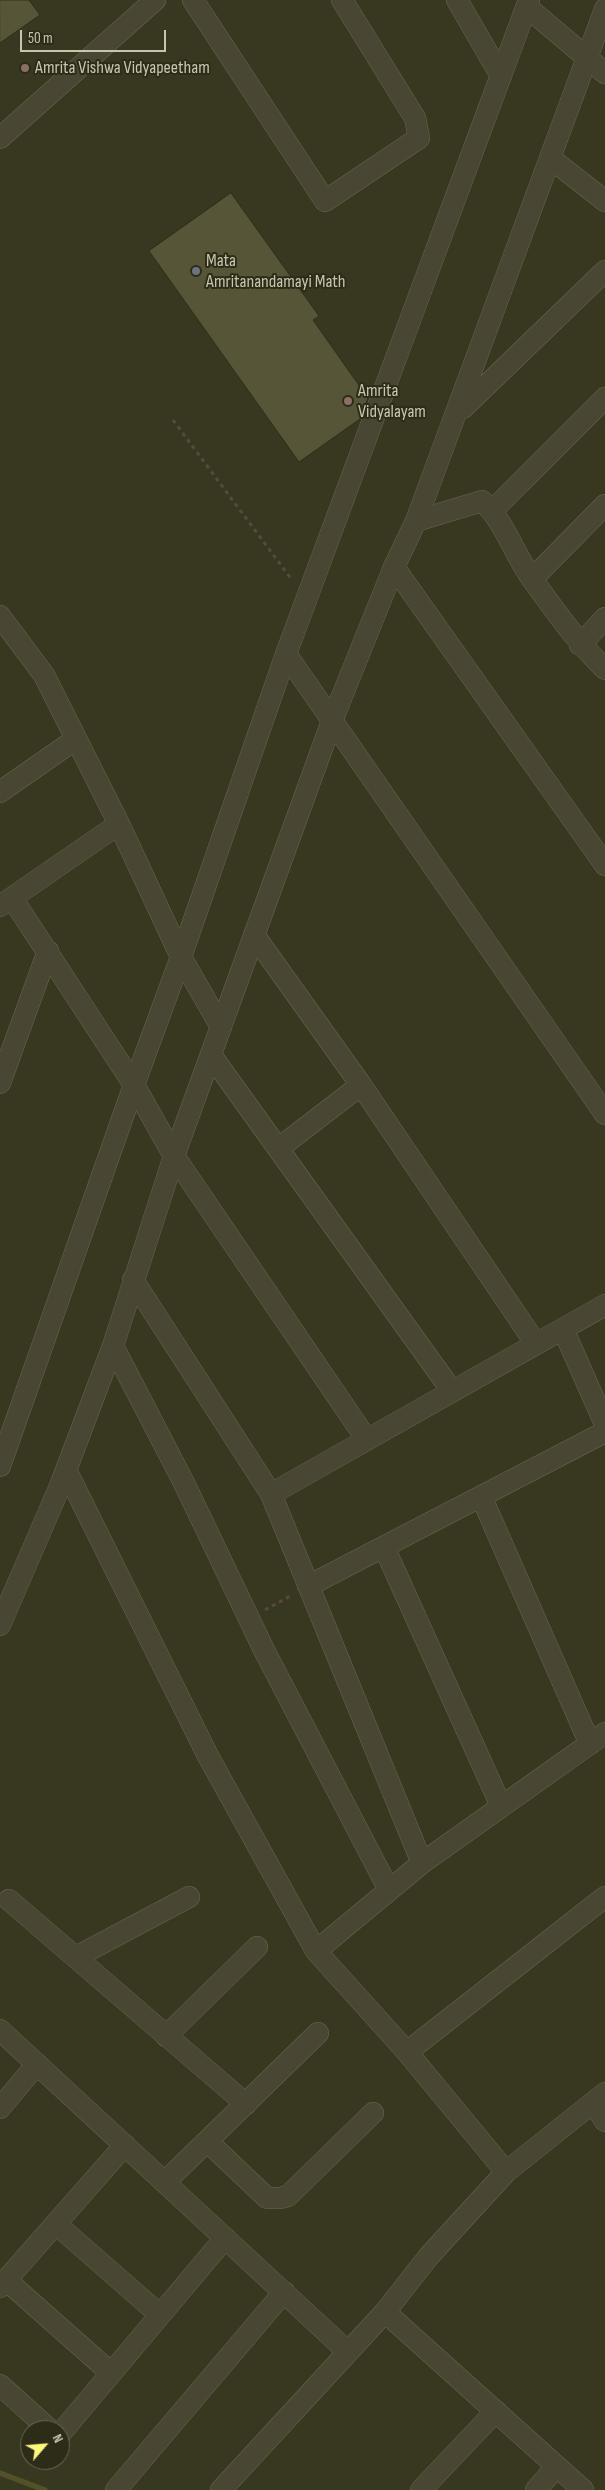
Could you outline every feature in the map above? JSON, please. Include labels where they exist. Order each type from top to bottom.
[{"type":"street","points":[[0,138],[155,0]]},
{"type":"street","points":[[193,0],[325,201],[419,138],[415,118],[342,0]]},
{"type":"street","points":[[457,0],[501,76]]},
{"type":"street","points":[[0,1466],[306,598],[528,4],[605,73]]},
{"type":"street","points":[[0,1625],[66,1470],[112,1346],[174,1156],[332,721],[394,567],[416,522],[605,9]]},
{"type":"street","points":[[550,158],[605,201]]},
{"type":"street","points":[[457,414],[605,271]]},
{"type":"street","points":[[492,511],[605,398]]},
{"type":"street","points":[[416,522],[482,501],[492,511],[532,579],[580,645],[605,669]]},
{"type":"street","points":[[532,579],[605,505]]},
{"type":"street","points":[[394,567],[605,865]]},
{"type":"street","points":[[0,616],[44,675],[119,824],[181,957],[221,1027]]},
{"type":"street","points":[[580,645],[605,618]]},
{"type":"street","points":[[286,654],[605,1114]]},
{"type":"street","points":[[0,792],[76,739]]},
{"type":"street","points":[[119,824],[6,902],[48,951],[134,1084],[174,1156],[367,1440]]},
{"type":"street","points":[[254,935],[361,1085],[536,1344]]},
{"type":"street","points":[[0,1083],[48,951]]},
{"type":"street","points":[[211,1055],[452,1391]]},
{"type":"street","points":[[279,1148],[361,1085]]},
{"type":"street","points":[[134,1280],[271,1494],[422,1863]]},
{"type":"street","points":[[271,1494],[605,1305]]},
{"type":"street","points":[[563,1329],[605,1424]]},
{"type":"street","points":[[112,1346],[184,1483],[250,1619],[390,1890]]},
{"type":"street","points":[[308,1586],[605,1432]]},
{"type":"street","points":[[66,1470],[208,1756],[316,1951],[407,2052],[506,2172]]},
{"type":"street","points":[[316,1951],[422,1863],[597,1738],[481,1496]]},
{"type":"street","points":[[384,1547],[501,1806]]},
{"type":"street","points":[[76,1957],[189,1897]]},
{"type":"street","points":[[407,2052],[605,1897]]},
{"type":"street","points":[[9,1900],[246,2104]]},
{"type":"street","points":[[166,2036],[257,1946]]},
{"type":"street","points":[[0,2030],[348,2352]]},
{"type":"street","points":[[165,2182],[318,2034]]},
{"type":"street","points":[[0,2108],[37,2064]]},
{"type":"street","points":[[220,2490],[385,2312],[429,2256],[506,2172],[599,2098],[605,2121]]},
{"type":"street","points":[[207,2141],[267,2198],[280,2198],[288,2196],[373,2113]]},
{"type":"street","points":[[111,2373],[3,2283],[125,2145]]},
{"type":"street","points":[[56,2224],[160,2315]]},
{"type":"street","points":[[70,2422],[225,2238]]},
{"type":"street","points":[[116,2490],[284,2292]]},
{"type":"street","points":[[385,2312],[583,2490]]},
{"type":"street","points":[[0,2386],[39,2420]]},
{"type":"street","points":[[421,2490],[496,2411]]},
{"type":"street","points":[[536,2490],[556,2467]]},
{"type":"path","points":[[173,420],[306,598]]},
{"type":"path","points":[[250,1619],[308,1586]]},
{"type":"building","points":[[0,0],[29,0],[40,15],[0,43]]},
{"type":"building","points":[[231,193],[319,316],[313,320],[368,398],[360,419],[299,462],[149,251]]},
{"type":"waterway","points":[[0,2473],[45,2490]]},
{"type":"place","name":"Amrita Vishwa Vidyapeetham","points":[[25,68]]},
{"type":"place","name":"Mata Amritanandamayi Math","points":[[196,271]]},
{"type":"place","name":"Amrita Vidyalayam","points":[[348,401]]}]
